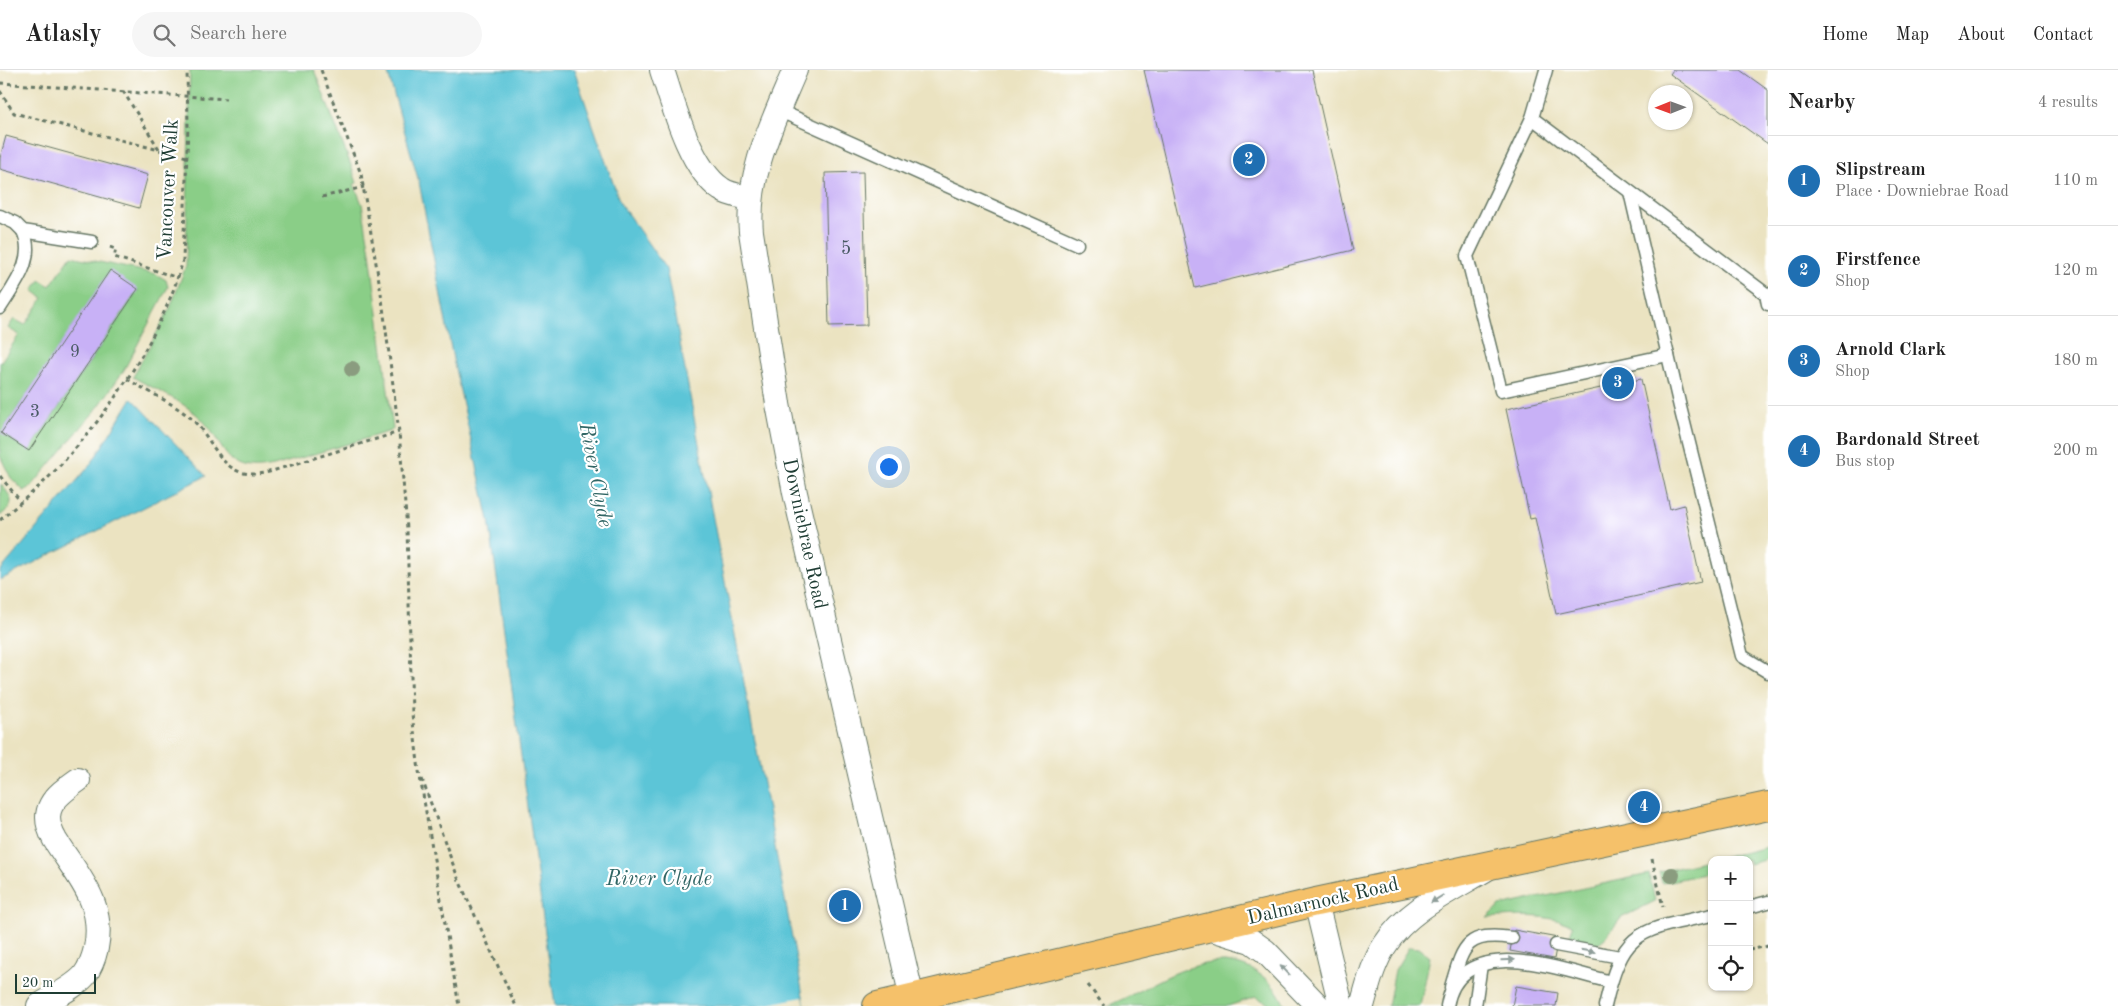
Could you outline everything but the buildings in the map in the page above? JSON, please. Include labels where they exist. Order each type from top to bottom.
[{"type":"main road","name":"Dalmarnock Road","points":[[878,1006],[1316,902],[1768,806]]},
{"type":"street","points":[[662,70],[683,129],[697,160],[712,182],[722,190],[750,198]]},
{"type":"street","name":"Downiebrae Road","points":[[795,70],[760,157],[750,198],[751,232],[786,454],[811,569],[912,998]]},
{"type":"street","points":[[39,1006],[83,976],[95,951],[98,934],[99,919],[95,904],[52,835],[48,821],[52,801],[78,780]]},
{"type":"street","points":[[1362,1006],[1373,970],[1385,944],[1393,934],[1413,915],[1493,864]]},
{"type":"street","points":[[1316,902],[1341,1006]]},
{"type":"street","points":[[1210,928],[1251,941],[1265,951],[1318,1006]]},
{"type":"lane","points":[[1546,70],[1532,118],[1467,256],[1500,390],[1668,355]]},
{"type":"lane","points":[[778,110],[1077,244]]},
{"type":"lane","points":[[1532,118],[1766,294],[1768,304]]},
{"type":"lane","points":[[1630,192],[1742,656],[1768,672]]},
{"type":"lane","points":[[0,216],[15,223],[22,231],[28,250],[26,263],[0,308]]},
{"type":"lane","points":[[22,231],[92,242]]},
{"type":"lane","points":[[1753,905],[1768,902]]},
{"type":"lane","points":[[1605,1006],[1620,957],[1627,947],[1641,934],[1667,924],[1708,916]]},
{"type":"lane","points":[[1448,1000],[1463,949],[1476,940],[1495,936],[1512,938]]},
{"type":"lane","points":[[1556,946],[1620,957]]},
{"type":"lane","points":[[1448,1000],[1460,979],[1488,962],[1516,960],[1611,982]]},
{"type":"lane","points":[[1474,1006],[1481,965]]},
{"type":"path","name":"Vancouver Walk","points":[[0,520],[64,461],[99,419],[127,379],[164,312],[183,260],[187,157],[187,70]]},
{"type":"path","points":[[321,70],[354,151],[364,187],[382,298],[399,432],[407,529],[412,714],[419,771],[460,1006]]},
{"type":"path","points":[[0,83],[226,99]]},
{"type":"path","points":[[0,91],[14,113],[187,157]]},
{"type":"path","points":[[123,91],[159,149]]},
{"type":"path","points":[[322,197],[364,187]]},
{"type":"path","points":[[92,242],[116,249],[114,257],[178,278]]},
{"type":"path","points":[[127,379],[188,416],[224,463],[233,470],[246,474],[269,472],[399,432]]},
{"type":"path","points":[[0,476],[21,502]]},
{"type":"path","points":[[419,771],[458,878],[516,1006]]},
{"type":"path","points":[[1646,832],[1667,924]]},
{"type":"path","points":[[1753,949],[1768,946]]},
{"type":"green space","points":[[190,70],[314,70],[352,168],[357,183],[354,184],[362,204],[393,429],[391,431],[274,466],[243,467],[226,454],[206,424],[196,414],[174,399],[133,377],[170,308],[186,266]]},
{"type":"green space","points":[[71,256],[156,274],[166,280],[168,287],[124,370],[99,406],[31,487],[24,491],[11,478],[0,456],[0,363],[19,335],[8,328],[14,319],[25,325],[43,298],[33,290],[40,280],[50,286]],"holes":[[[110,271],[138,290],[29,451],[1,433]]]},
{"type":"green space","points":[[1,484],[10,497],[11,504],[0,516]]},
{"type":"green space","points":[[1768,847],[1768,859],[1753,863],[1753,856],[1729,856]]},
{"type":"green space","points":[[1708,861],[1708,873],[1662,883],[1659,872]]},
{"type":"green space","points":[[1649,874],[1655,901],[1621,918],[1605,938],[1596,945],[1568,942],[1573,926],[1552,919],[1530,916],[1487,918],[1500,906]]},
{"type":"green space","points":[[1409,947],[1418,948],[1430,957],[1420,1006],[1388,1006],[1395,970]]},
{"type":"green space","points":[[1225,962],[1245,966],[1261,975],[1269,981],[1285,1006],[1273,1006],[1256,997],[1228,1006],[1107,1006],[1178,972],[1209,963]]},
{"type":"water","name":"River Clyde","points":[[387,70],[574,70],[620,203],[666,269],[805,1006],[555,1006],[489,520],[454,364],[419,182]]},
{"type":"water","points":[[132,398],[206,476],[0,580],[0,571],[91,464]]},
{"type":"pier","points":[[803,997],[805,1006],[759,1006]]},
{"type":"place","name":"Firstfence","points":[[1249,160]]},
{"type":"place","name":"Arnold Clark","points":[[1618,383]]},
{"type":"place","name":"Bardonald Street","points":[[1644,807]]},
{"type":"place","name":"Slipstream","points":[[845,906]]}]
